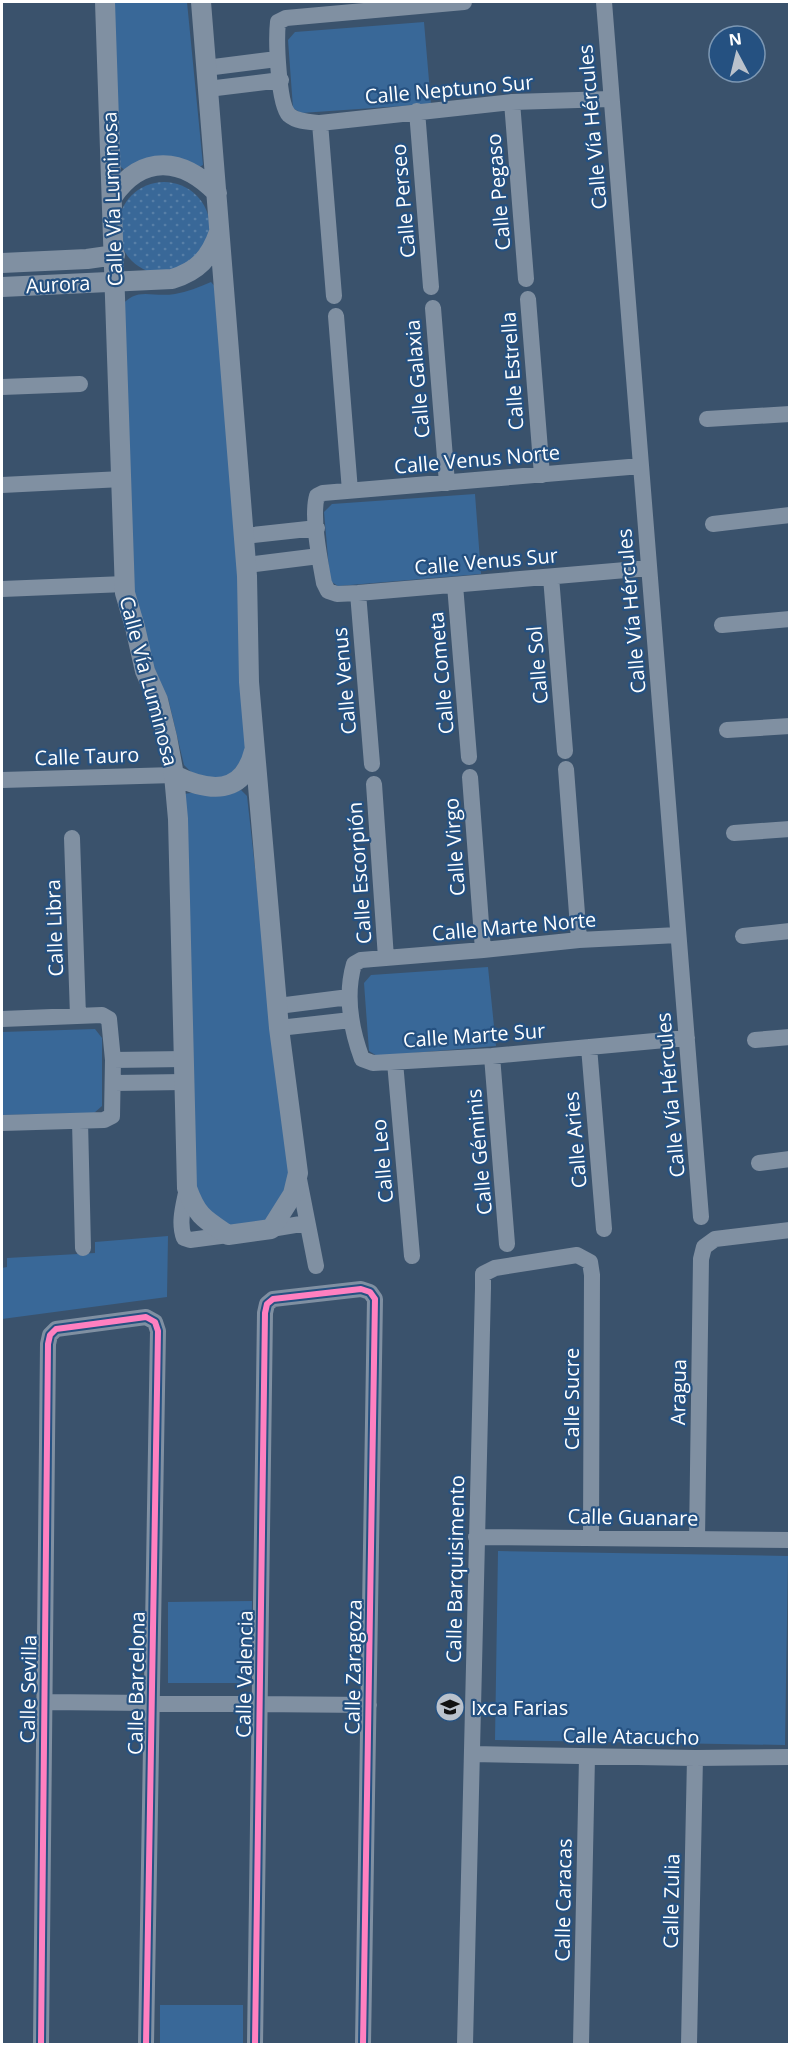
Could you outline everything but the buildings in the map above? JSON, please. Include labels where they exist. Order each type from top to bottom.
[{"type":"street","name":"Calle Vía Luminosa","points":[[105,2],[125,593],[145,671],[163,718],[174,775],[178,819],[187,1188],[194,1208],[207,1221],[228,1235]]},
{"type":"street","points":[[201,2],[247,565],[249,682],[279,1028],[298,1173],[315,1266]]},
{"type":"street","points":[[208,88],[280,80],[277,59],[278,22],[311,9],[464,2]]},
{"type":"street","name":"Calle Vía Hércules","points":[[604,2],[701,1217]]},
{"type":"street","points":[[206,68],[277,59]]},
{"type":"street","name":"Calle Neptuno Sur","points":[[280,80],[286,110],[291,117],[320,123],[512,102],[611,99]]},
{"type":"street","name":"Calle Pegaso","points":[[512,102],[526,279]]},
{"type":"street","name":"Calle Perseo","points":[[417,111],[431,287]]},
{"type":"street","points":[[320,123],[334,296]]},
{"type":"street","points":[[113,196],[135,172],[155,166],[175,166],[189,170],[217,193]]},
{"type":"street","points":[[115,281],[160,280],[187,274],[210,253],[219,230]]},
{"type":"street","name":"Aurora","points":[[2,263],[87,259],[115,255]]},
{"type":"street","name":"Aurora","points":[[2,287],[115,281]]},
{"type":"street","name":"Calle Estrella","points":[[528,299],[542,475]]},
{"type":"street","name":"Calle Galaxia","points":[[433,308],[447,483]]},
{"type":"street","points":[[336,316],[350,491]]},
{"type":"street","points":[[2,387],[80,384]]},
{"type":"street","points":[[707,419],[789,414]]},
{"type":"street","name":"Calle Venus Norte","points":[[317,528],[315,502],[317,496],[323,493],[641,466]]},
{"type":"street","points":[[2,485],[122,479]]},
{"type":"street","points":[[712,524],[789,515]]},
{"type":"street","points":[[244,536],[317,528],[319,556],[247,565]]},
{"type":"street","name":"Calle Venus Sur","points":[[319,556],[324,583],[328,591],[337,594],[649,568]]},
{"type":"street","name":"Calle Sol","points":[[550,577],[565,751]]},
{"type":"street","points":[[2,590],[125,584]]},
{"type":"street","name":"Calle Cometa","points":[[455,585],[469,757]]},
{"type":"street","name":"Calle Venus","points":[[358,594],[372,764]]},
{"type":"street","points":[[722,626],[789,619]]},
{"type":"street","points":[[728,730],[789,726]]},
{"type":"street","points":[[174,775],[205,787],[234,784],[251,764],[255,749]]},
{"type":"street","points":[[566,769],[579,940]]},
{"type":"street","name":"Calle Tauro","points":[[2,780],[174,775]]},
{"type":"street","name":"Calle Virgo","points":[[470,777],[483,950]]},
{"type":"street","name":"Calle Escorpión","points":[[374,784],[386,958]]},
{"type":"street","points":[[734,833],[789,829]]},
{"type":"street","name":"Calle Libra","points":[[72,838],[78,1016]]},
{"type":"street","points":[[743,936],[789,931]]},
{"type":"street","name":"Calle Marte Norte","points":[[354,964],[361,960],[579,940],[678,935]]},
{"type":"street","name":"Calle Marte Sur","points":[[354,964],[349,998],[351,1020],[362,1059],[373,1063],[492,1056],[687,1038]]},
{"type":"street","points":[[278,1006],[349,998]]},
{"type":"street","points":[[2,1019],[78,1016],[102,1016],[109,1019],[114,1083],[112,1116],[104,1120],[2,1123]]},
{"type":"street","points":[[279,1028],[351,1020]]},
{"type":"street","points":[[754,1040],[789,1037]]},
{"type":"street","name":"Calle Aries","points":[[589,1047],[604,1229]]},
{"type":"street","name":"Calle Géminis","points":[[492,1056],[507,1244]]},
{"type":"street","points":[[113,1060],[184,1059]]},
{"type":"street","name":"Calle Leo","points":[[395,1062],[412,1256]]},
{"type":"street","points":[[114,1083],[184,1082]]},
{"type":"street","points":[[80,1121],[83,1248]]},
{"type":"street","points":[[759,1163],[789,1160]]},
{"type":"street","points":[[272,1229],[293,1194],[298,1173]]},
{"type":"street","points":[[187,1188],[181,1230],[184,1238],[190,1240],[307,1224]]},
{"type":"street","name":"Aragua","points":[[697,1539],[701,1259],[704,1246],[715,1239],[789,1230]]},
{"type":"street","name":"Calle Barquisimento","points":[[465,2044],[483,1274],[495,1268],[577,1255],[590,1262]]},
{"type":"street","name":"Calle Sucre","points":[[590,1262],[592,1275],[591,1537]]},
{"type":"street","name":"Calle Valencia","points":[[255,2044],[265,1313],[267,1304],[273,1299],[361,1289],[370,1292]]},
{"type":"street","name":"Calle Zaragoza","points":[[363,2044],[375,1299],[370,1292]]},
{"type":"street","name":"Calle Sevilla","points":[[40,2044],[50,1335],[56,1329],[146,1317],[155,1322]]},
{"type":"street","name":"Calle Barcelona","points":[[146,2044],[158,1331],[155,1322]]},
{"type":"street","name":"Calle Guanare","points":[[476,1537],[789,1540]]},
{"type":"street","points":[[44,1702],[369,1705]]},
{"type":"street","name":"Calle Atacucho","points":[[472,1754],[587,1757],[789,1757]]},
{"type":"street","name":"Calle Caracas","points":[[581,2044],[587,1757]]},
{"type":"street","name":"Calle Zulia","points":[[689,2044],[694,1758]]},
{"type":"shaded area","points":[[113,2],[187,2],[203,165],[197,168],[126,171],[117,164]]},
{"type":"shaded area","points":[[424,22],[431,104],[301,113],[293,108],[288,40],[295,32]]},
{"type":"shaded area","points":[[164,182],[182,186],[196,196],[206,210],[210,228],[206,246],[196,260],[182,270],[164,274],[146,270],[132,260],[122,246],[118,228],[122,210],[132,196],[146,186]]},
{"type":"shaded area","points":[[211,282],[217,289],[238,538],[246,756],[225,781],[192,773],[184,765],[168,698],[147,663],[132,593],[119,309],[131,297],[144,294],[175,294]]},
{"type":"shaded area","points":[[475,494],[481,574],[338,586],[330,581],[324,512],[332,504]]},
{"type":"shaded area","points":[[241,790],[247,796],[290,1182],[268,1221],[225,1226],[206,1212],[193,1188],[185,794],[218,796]]},
{"type":"shaded area","points":[[488,967],[496,1046],[377,1056],[369,1051],[364,983],[371,975]]},
{"type":"shaded area","points":[[95,1029],[102,1038],[102,1106],[94,1113],[2,1115],[2,1032]]},
{"type":"shaded area","points":[[168,1236],[167,1297],[2,1319],[2,1268],[7,1267],[7,1258],[95,1253],[95,1242]]},
{"type":"shaded area","points":[[498,1551],[788,1556],[785,1745],[495,1740]]},
{"type":"shaded area","points":[[252,1601],[251,1683],[168,1683],[168,1602]]},
{"type":"shaded area","points":[[160,2005],[243,2005],[243,2044],[160,2044]]},
{"type":"cycle path","points":[[255,2044],[265,1313],[267,1304],[273,1299],[361,1289],[370,1292],[375,1299],[363,2044]]},
{"type":"cycle path","points":[[41,2044],[48,1344],[50,1335],[56,1329],[146,1317],[155,1322],[158,1331],[146,2044]]},
{"type":"place","name":"Ixca Farias","points":[[450,1707]]}]
